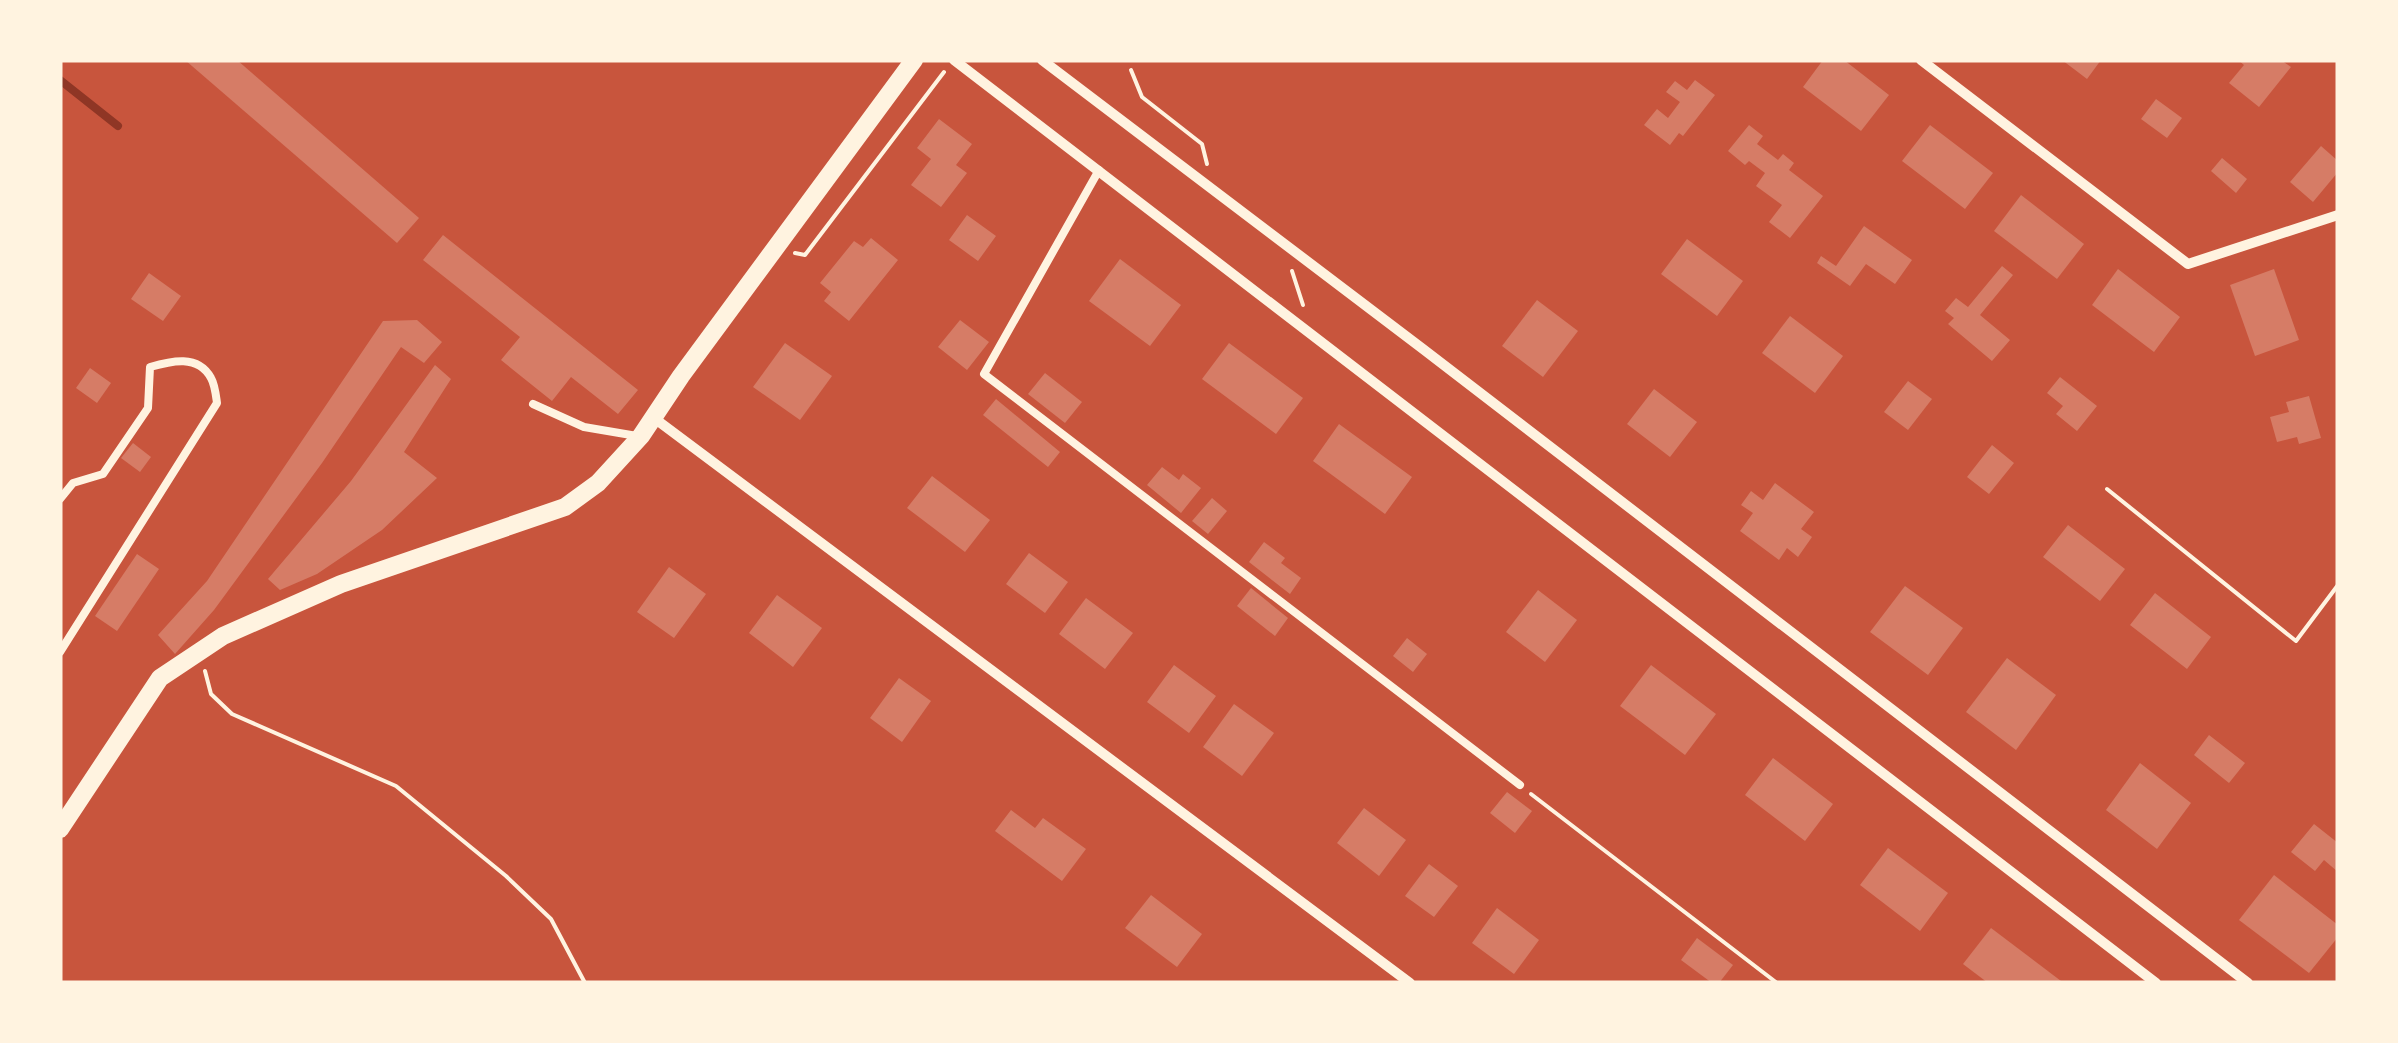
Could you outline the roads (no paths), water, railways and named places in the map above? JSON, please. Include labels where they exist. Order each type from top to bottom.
[{"type":"street","points":[[60,829],[160,678],[223,636],[341,584],[565,508],[598,483],[641,436],[914,60]]},
{"type":"street","points":[[953,60],[2156,983]]},
{"type":"street","points":[[1042,60],[2248,983]]},
{"type":"street","points":[[1921,60],[2188,264],[2338,215]]},
{"type":"street","points":[[654,418],[1410,983]]},
{"type":"lane","points":[[1098,170],[984,374],[1520,785]]},
{"type":"lane","points":[[60,500],[73,484],[102,474],[148,408],[150,367],[174,360],[196,363],[211,378],[218,403],[60,652]]},
{"type":"lane","points":[[532,404],[584,428],[641,436]]},
{"type":"waterway","points":[[60,80],[118,126]]}]
